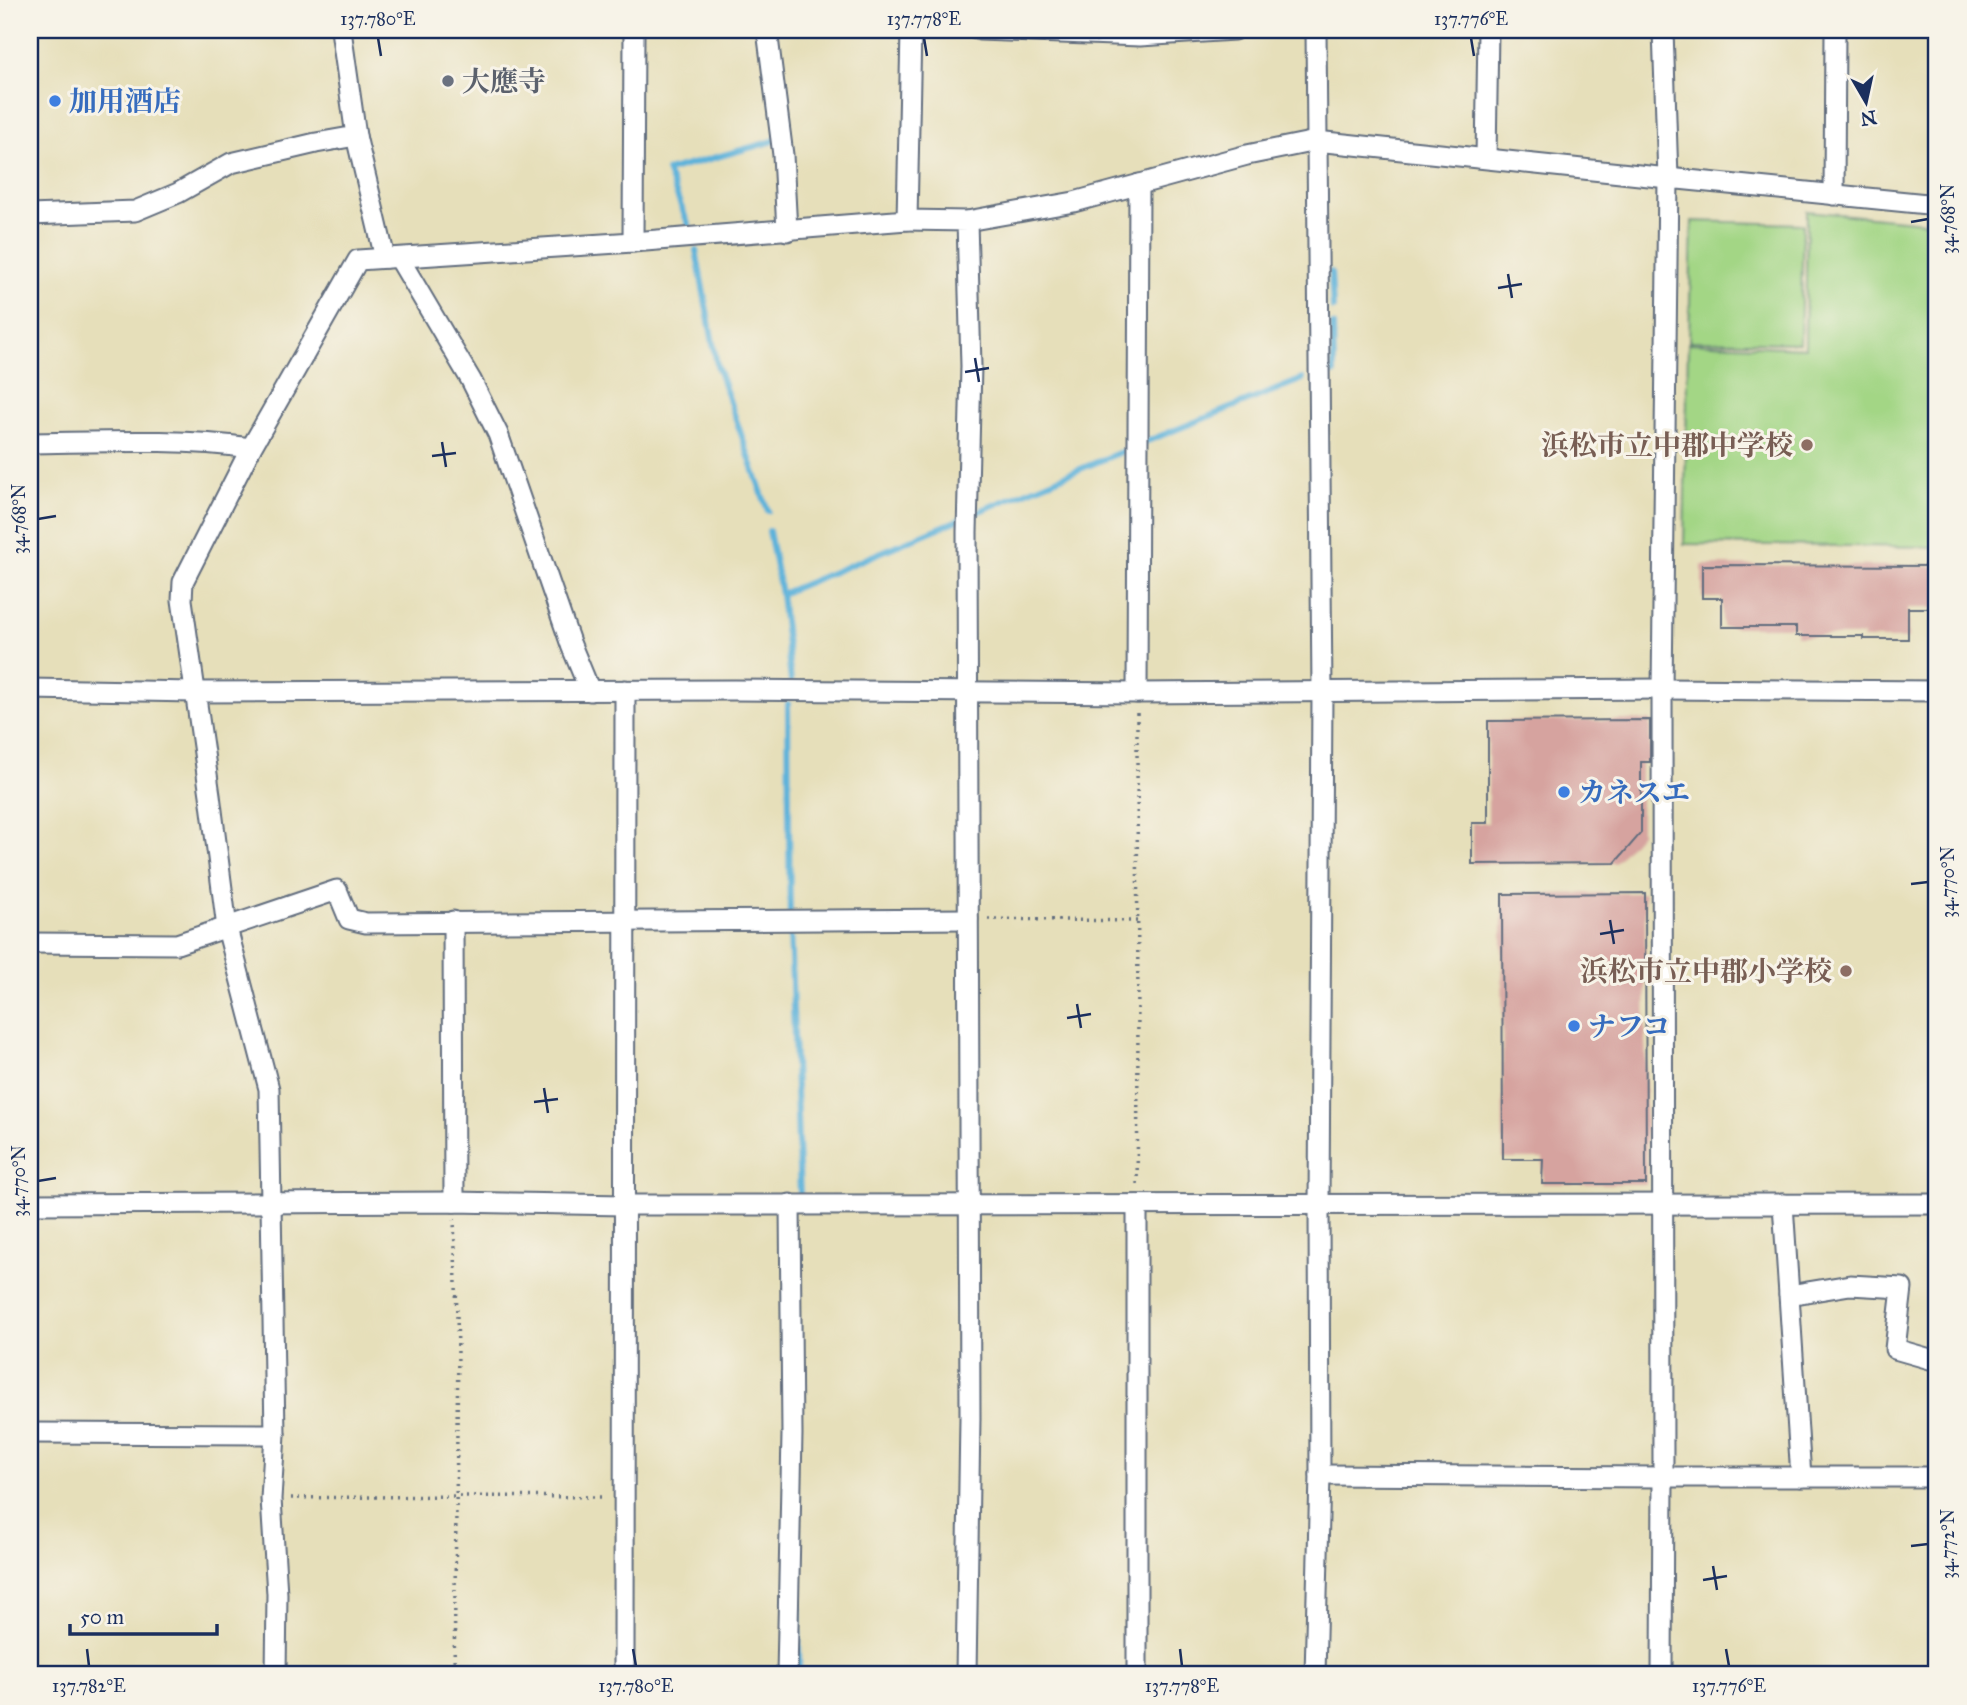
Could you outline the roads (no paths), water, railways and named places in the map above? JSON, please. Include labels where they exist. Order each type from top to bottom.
[{"type":"street","points":[[341,30],[356,136],[392,258],[471,380],[498,434],[571,645],[590,691]]},
{"type":"street","points":[[634,30],[634,242]]},
{"type":"street","points":[[767,30],[783,155],[787,231]]},
{"type":"street","points":[[907,220],[911,30]]},
{"type":"street","points":[[979,30],[1140,33],[1234,30]]},
{"type":"street","points":[[1315,1675],[1320,1475],[1322,691],[1316,30]]},
{"type":"street","points":[[1486,158],[1488,30]]},
{"type":"street","points":[[1662,1675],[1662,689],[1668,178],[1663,30]]},
{"type":"street","points":[[1834,195],[1835,30]]},
{"type":"street","points":[[30,215],[135,211],[178,193],[231,163],[356,136]]},
{"type":"street","points":[[276,1675],[277,1594],[271,1499],[275,1434],[269,1089],[227,928],[182,600],[183,582],[251,448],[358,260],[787,231],[907,220],[967,221],[1074,202],[1247,156],[1316,141],[1937,205]]},
{"type":"street","points":[[1137,693],[1139,184]]},
{"type":"street","points":[[966,1675],[970,1418],[966,692],[971,366],[967,221]]},
{"type":"street","points":[[30,443],[128,441],[213,443],[251,448]]},
{"type":"street","points":[[30,690],[1137,693],[1662,689],[1937,691]]},
{"type":"street","points":[[625,690],[625,1675]]},
{"type":"street","points":[[30,943],[177,944],[337,890],[349,919],[366,923],[968,919]]},
{"type":"street","points":[[453,921],[454,1202]]},
{"type":"street","points":[[1783,1203],[1801,1477]]},
{"type":"street","points":[[30,1204],[1937,1204]]},
{"type":"street","points":[[787,1675],[792,1434],[790,1204]]},
{"type":"street","points":[[1137,1205],[1137,1675]]},
{"type":"street","points":[[1789,1295],[1850,1285],[1902,1288],[1895,1349],[1937,1361]]},
{"type":"street","points":[[30,1433],[275,1434]]},
{"type":"street","points":[[1320,1475],[1928,1477],[1937,1480]]},
{"type":"waterway","points":[[691,231],[667,171],[777,140],[776,138]]},
{"type":"waterway","points":[[696,250],[717,365],[768,511]]},
{"type":"waterway","points":[[1331,272],[1333,308]]},
{"type":"waterway","points":[[1333,325],[1334,373]]},
{"type":"waterway","points":[[781,594],[1303,379]]},
{"type":"waterway","points":[[769,531],[781,594],[791,681]]},
{"type":"waterway","points":[[788,704],[790,929],[800,1195]]},
{"type":"waterway","points":[[799,1551],[799,1675]]},
{"type":"place","name":"大應寺","points":[[448,81]]},
{"type":"place","name":"加用酒店","points":[[55,101]]},
{"type":"place","name":"浜松市立中郡中学校","points":[[1807,445]]},
{"type":"place","name":"カネスエ","points":[[1564,792]]},
{"type":"place","name":"浜松市立中郡小学校","points":[[1846,971]]},
{"type":"place","name":"ナフコ","points":[[1574,1026]]}]
